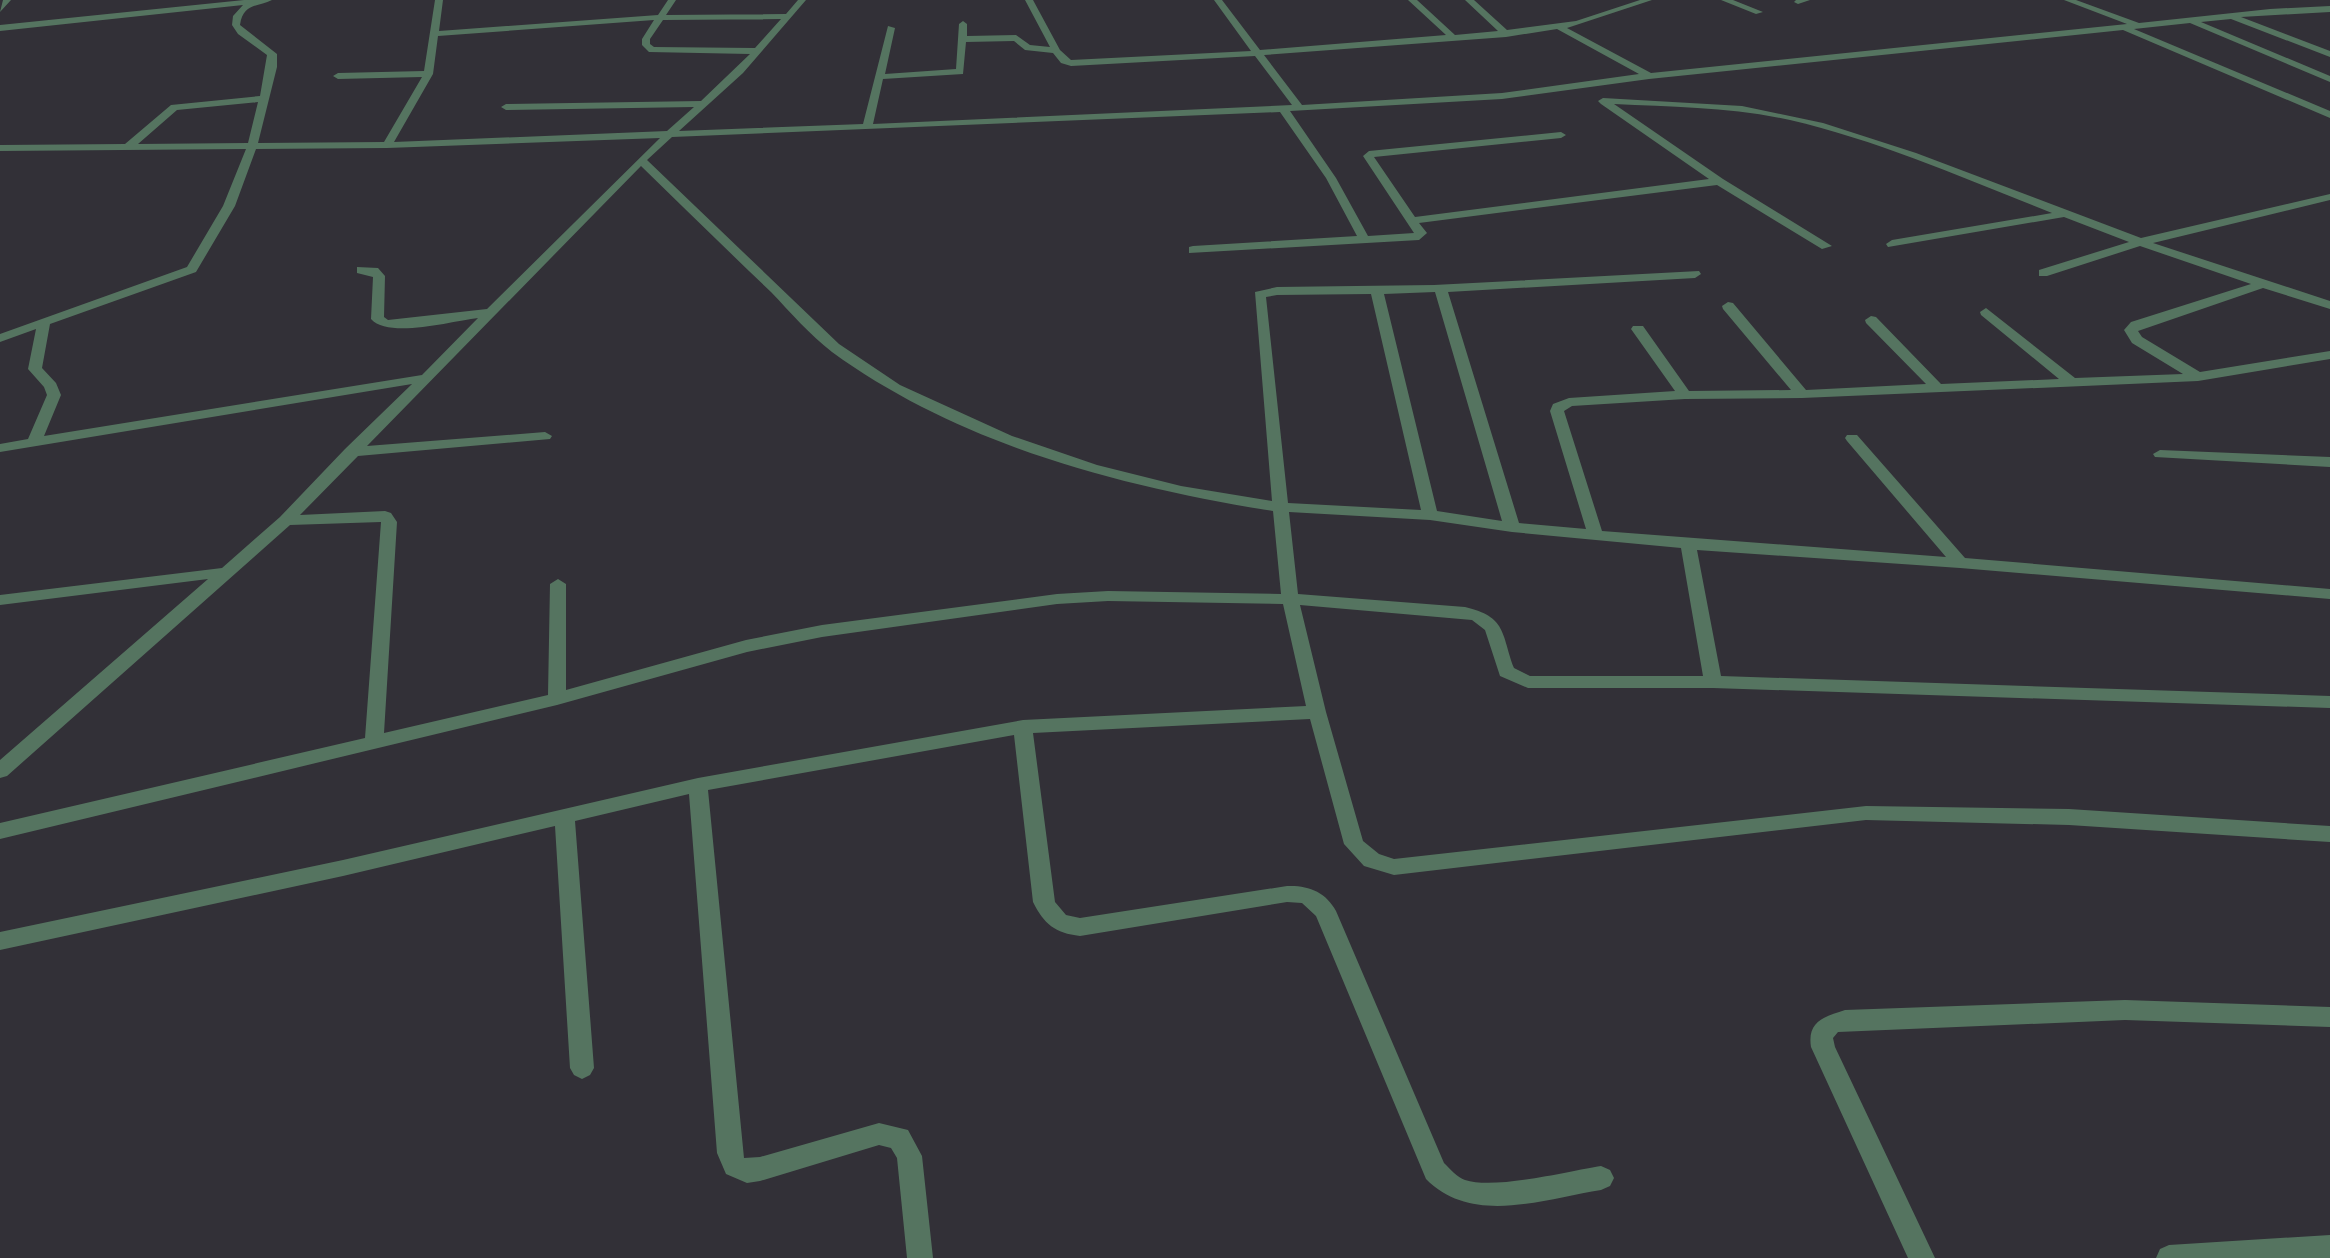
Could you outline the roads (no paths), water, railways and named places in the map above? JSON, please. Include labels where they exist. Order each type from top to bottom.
[{"type":"street","points":[[0,9],[7,0]]},
{"type":"street","points":[[0,28],[125,10],[268,0]]},
{"type":"street","points":[[387,145],[428,74],[439,0]]},
{"type":"street","points":[[672,0],[658,17],[646,39],[646,45],[652,50],[757,51]]},
{"type":"street","points":[[0,771],[93,685],[286,520],[640,160],[740,71],[803,0]]},
{"type":"street","points":[[1029,0],[1056,50],[1066,62],[1076,63],[1258,53],[1506,34],[1559,27],[1648,0]]},
{"type":"street","points":[[1218,0],[1299,108]]},
{"type":"street","points":[[1412,0],[1453,37]]},
{"type":"street","points":[[1469,0],[1506,34]]},
{"type":"street","points":[[1725,0],[1759,12]]},
{"type":"street","points":[[2068,0],[2141,26]]},
{"type":"street","points":[[0,338],[192,269],[229,205],[252,147],[272,67],[272,54],[241,33],[236,25],[237,16],[253,1]]},
{"type":"street","points":[[0,148],[387,145],[1443,101],[1650,76],[2330,9]]},
{"type":"street","points":[[434,34],[658,17],[790,16]]},
{"type":"street","points":[[2230,17],[2330,54]]},
{"type":"street","points":[[2191,21],[2330,79]]},
{"type":"street","points":[[878,77],[960,72],[963,24]]},
{"type":"street","points":[[1559,27],[1650,76]]},
{"type":"street","points":[[867,127],[891,28]]},
{"type":"street","points":[[2125,28],[2330,115]]},
{"type":"street","points":[[962,39],[1016,38],[1028,48],[1056,50]]},
{"type":"street","points":[[338,76],[428,74]]},
{"type":"street","points":[[1580,86],[1719,181],[1825,246]]},
{"type":"street","points":[[127,148],[174,107],[262,99]]},
{"type":"street","points":[[1603,101],[1706,105],[1798,120],[1875,141],[2261,285],[2330,304]]},
{"type":"street","points":[[2305,104],[2330,102]]},
{"type":"street","points":[[506,107],[702,104]]},
{"type":"street","points":[[1283,109],[1331,178],[1364,239]]},
{"type":"street","points":[[1193,250],[1421,235],[1368,156],[1370,154],[1561,135]]},
{"type":"street","points":[[640,160],[834,347],[895,388],[1007,439],[1092,468],[1181,491],[1280,507],[1430,515],[1513,527],[1688,544],[1960,563],[2330,594]]},
{"type":"street","points":[[1412,221],[1719,181]]},
{"type":"street","points":[[2043,273],[2141,242],[2330,197]]},
{"type":"street","points":[[1892,244],[2065,214]]},
{"type":"street","points":[[361,270],[373,271],[379,276],[377,318],[385,324],[397,326],[490,312]]},
{"type":"street","points":[[1695,274],[1440,290],[1277,291],[1259,295],[1290,599],[1317,712],[1354,844],[1366,858],[1381,866],[1394,867],[1866,813],[2069,817],[2330,834]]},
{"type":"street","points":[[2198,377],[2137,340],[2130,330],[2261,285]]},
{"type":"street","points":[[1440,290],[1513,527]]},
{"type":"street","points":[[1377,291],[1430,515]]},
{"type":"street","points":[[1728,306],[1802,394]]},
{"type":"street","points":[[1986,312],[2073,383]]},
{"type":"street","points":[[1871,320],[1937,388]]},
{"type":"street","points":[[34,442],[54,395],[51,386],[35,369],[44,322]]},
{"type":"street","points":[[1638,329],[1685,395]]},
{"type":"street","points":[[1595,534],[1557,411],[1558,407],[1569,402],[1685,395],[1802,394],[2198,377],[2330,355]]},
{"type":"street","points":[[0,448],[426,378]]},
{"type":"street","points":[[350,452],[545,436]]},
{"type":"street","points":[[1852,438],[1960,563]]},
{"type":"street","points":[[2160,454],[2330,462]]},
{"type":"street","points":[[286,520],[385,516],[389,522],[374,742]]},
{"type":"street","points":[[1688,544],[1713,682]]},
{"type":"street","points":[[0,600],[72,589],[228,572]]},
{"type":"street","points":[[558,584],[558,699]]},
{"type":"street","points":[[0,831],[558,699],[746,646],[822,631],[1070,599],[1167,596],[1290,599],[1479,615],[1495,629],[1506,672],[1528,682],[1713,682],[2330,702]]},
{"type":"street","points":[[0,941],[343,868],[698,786],[1023,727],[1317,712]]},
{"type":"street","points":[[1023,727],[1044,902],[1049,913],[1062,925],[1080,927],[1287,894],[1300,893],[1316,899],[1325,911],[1435,1171],[1448,1184],[1463,1192],[1487,1194],[1601,1178]]},
{"type":"street","points":[[698,786],[730,1153],[735,1166],[747,1171],[760,1169],[879,1134],[899,1138],[909,1156],[920,1258]]},
{"type":"street","points":[[565,817],[582,1068]]},
{"type":"street","points":[[1922,1258],[1823,1047],[1821,1035],[1830,1024],[1845,1020],[2125,1010],[2330,1017]]},
{"type":"street","points":[[2169,1258],[2330,1248]]}]
